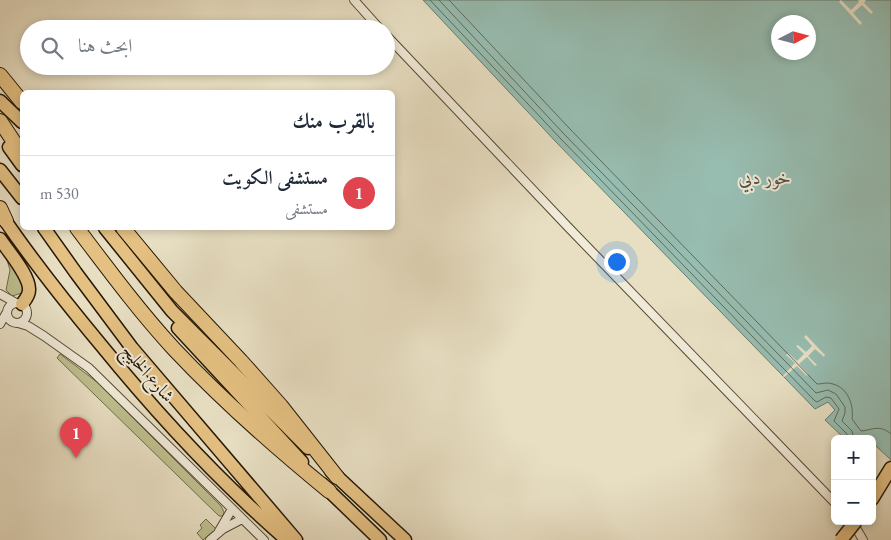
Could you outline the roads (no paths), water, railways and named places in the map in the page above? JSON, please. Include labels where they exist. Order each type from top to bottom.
[{"type":"highway","points":[[0,75],[20,100]]},
{"type":"highway","points":[[0,121],[20,151]]},
{"type":"highway","points":[[78,230],[135,304],[189,365],[260,433],[329,491]]},
{"type":"highway","points":[[125,230],[176,292],[276,400],[337,477]]},
{"type":"main road","points":[[0,101],[20,120]]},
{"type":"main road","points":[[0,132],[20,162]]},
{"type":"main road","points":[[0,170],[20,195]]},
{"type":"main road","name":"شارع الخليج","points":[[2,214],[61,295],[139,390],[217,475],[287,540]]},
{"type":"main road","points":[[45,230],[132,348],[296,540]]},
{"type":"main road","points":[[106,230],[191,332],[337,477],[404,540]]},
{"type":"main road","points":[[0,240],[22,270],[28,282],[28,296],[23,308]]},
{"type":"main road","points":[[151,286],[166,312],[181,332],[329,491],[380,540]]},
{"type":"main road","points":[[876,492],[891,468]]},
{"type":"main road","points":[[841,540],[858,531]]},
{"type":"street","points":[[354,0],[372,20]]},
{"type":"street","points":[[395,45],[831,499]]},
{"type":"street","points":[[0,295],[23,308],[36,331]]},
{"type":"street","points":[[0,295],[8,317],[15,323],[36,331],[75,356],[103,380],[264,540]]},
{"type":"street","points":[[0,325],[10,306],[23,308]]},
{"type":"street","points":[[0,325],[24,320],[23,308]]},
{"type":"street","points":[[212,537],[232,509]]},
{"type":"street","points":[[212,537],[242,519]]},
{"type":"water","name":"خور دبي","points":[[423,0],[891,0],[891,460],[876,446],[876,435],[841,435],[825,420],[835,410],[828,402],[815,409],[556,142]]},
{"type":"place","name":"مستشفى الكويت","points":[[76,458]]}]
